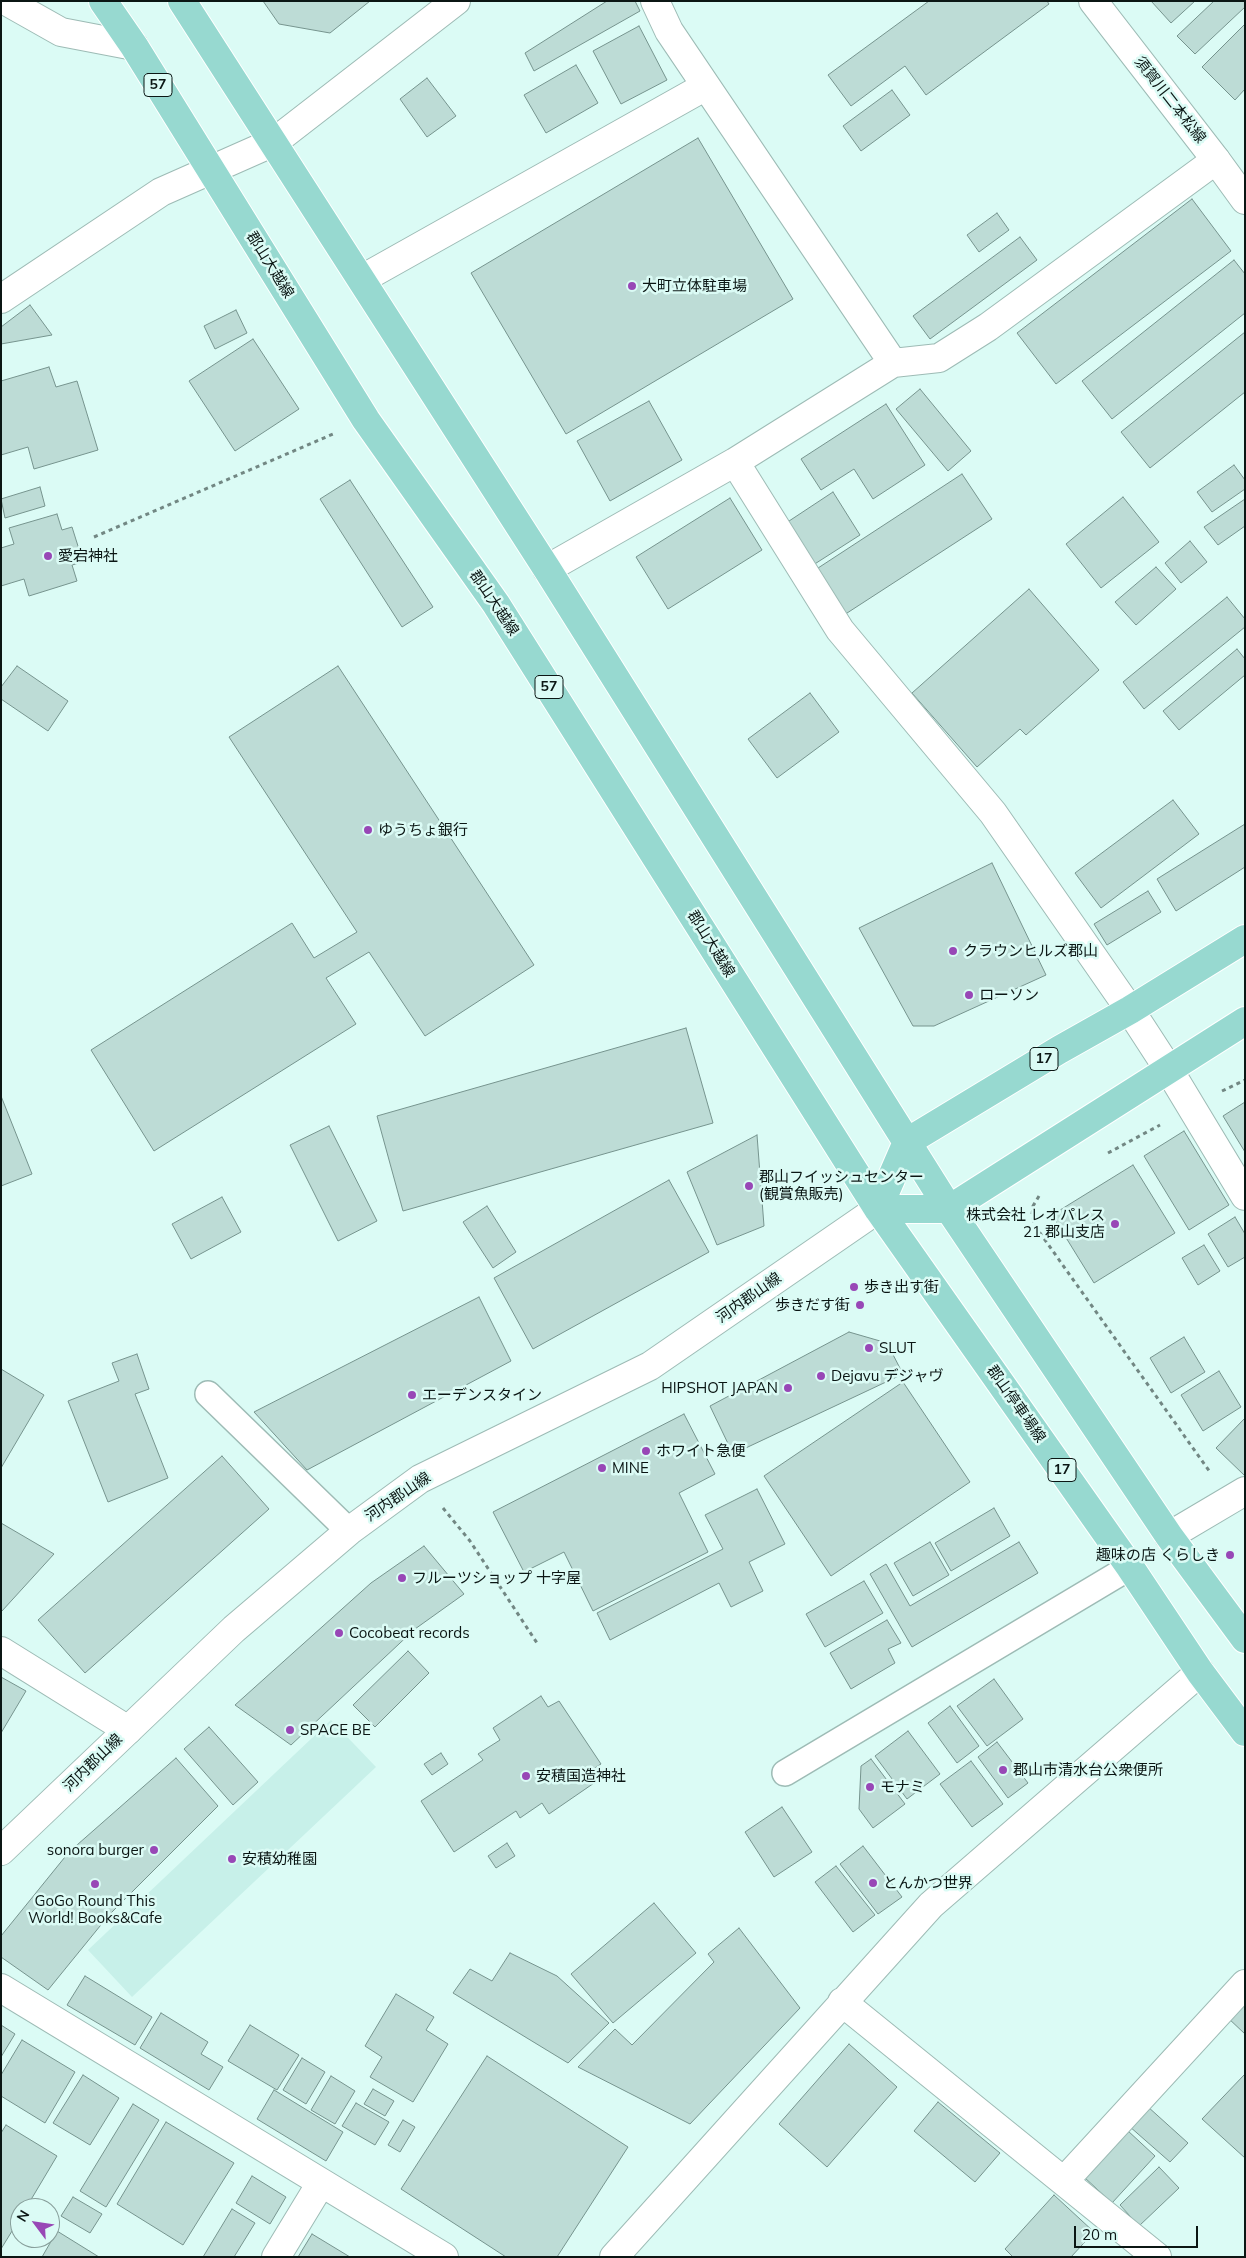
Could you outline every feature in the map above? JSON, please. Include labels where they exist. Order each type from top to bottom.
[{"type":"main road","name":"郡山大越線","points":[[103,1],[134,46],[366,420],[496,604],[878,1209]]},
{"type":"main road","points":[[182,1],[547,568],[949,1208],[1169,1536],[1245,1639]]},
{"type":"main road","name":"17","points":[[907,1142],[1059,1050],[1130,1010],[1245,939]]},
{"type":"main road","points":[[907,1142],[878,1209],[949,1208],[1245,1021]]},
{"type":"main road","name":"郡山停車場線","points":[[878,1209],[1130,1567],[1200,1672],[1245,1732]]},
{"type":"street","points":[[6,1],[61,32],[134,46]]},
{"type":"street","points":[[1,299],[161,192],[274,142],[456,1]]},
{"type":"street","points":[[656,1],[669,31],[893,362]]},
{"type":"street","name":"須賀川二本松線","points":[[1093,1],[1245,200]]},
{"type":"street","points":[[362,279],[706,86]]},
{"type":"street","points":[[547,568],[735,462],[893,362],[939,358],[988,327],[1216,160]]},
{"type":"street","points":[[735,462],[840,630],[993,813],[1130,1010],[1169,1070],[1245,1196]]},
{"type":"street","name":"河内郡山線","points":[[1,1851],[234,1629],[349,1531],[420,1479],[650,1366],[878,1209]]},
{"type":"street","points":[[1169,1536],[1238,1495]]},
{"type":"street","points":[[1,1651],[128,1730]]},
{"type":"street","points":[[614,2257],[931,1905],[1200,1672]]},
{"type":"street","points":[[1064,2181],[1245,1984]]},
{"type":"street","points":[[1,1988],[444,2257]]},
{"type":"street","points":[[842,2002],[1157,2257]]},
{"type":"street","points":[[276,2257],[321,2183]]},
{"type":"lane","points":[[208,1394],[349,1531]]},
{"type":"lane","points":[[785,1772],[1130,1567]]},
{"type":"path","points":[[94,537],[366,420]]},
{"type":"path","points":[[1104,1156],[1245,1080]]},
{"type":"path","points":[[1045,1191],[1033,1206],[1032,1215],[1035,1226],[1204,1464],[1238,1495]]},
{"type":"path","points":[[420,1479],[470,1541],[537,1643]]},
{"type":"shaded area","name":"安積幼稚園","points":[[331,1720],[376,1767],[132,1997],[88,1950]]},
{"type":"building","points":[[263,1],[370,1],[330,33],[279,24]]},
{"type":"building","points":[[607,1],[635,1],[640,11],[534,71],[525,53]]},
{"type":"building","points":[[929,1],[1047,1],[1049,4],[926,95],[905,66],[851,106],[828,75]]},
{"type":"building","points":[[1151,1],[1195,1],[1171,23]]},
{"type":"building","points":[[1214,1],[1245,1],[1245,7],[1195,54],[1177,36]]},
{"type":"building","points":[[1245,24],[1245,89],[1235,100],[1202,67]]},
{"type":"building","points":[[639,26],[667,80],[621,104],[593,51]]},
{"type":"building","points":[[576,65],[598,103],[546,133],[524,95]]},
{"type":"building","points":[[427,78],[456,116],[427,137],[400,99]]},
{"type":"building","points":[[892,90],[910,115],[861,151],[843,126]]},
{"type":"building","name":"大町立体駐車場","points":[[698,138],[793,299],[566,434],[471,273]]},
{"type":"building","points":[[1192,199],[1231,251],[1056,384],[1017,333]]},
{"type":"building","points":[[997,213],[1009,230],[979,252],[967,235]]},
{"type":"building","points":[[1020,237],[1037,260],[930,339],[913,316]]},
{"type":"building","points":[[1234,260],[1245,274],[1245,313],[1112,419],[1082,381]]},
{"type":"building","points":[[30,305],[52,335],[1,344],[1,327]]},
{"type":"building","points":[[236,310],[247,333],[215,349],[204,326]]},
{"type":"building","points":[[1245,332],[1245,392],[1150,468],[1121,432]]},
{"type":"building","points":[[253,339],[299,409],[235,451],[189,381]]},
{"type":"building","points":[[49,367],[56,387],[77,381],[98,450],[34,469],[28,447],[1,455],[1,381]]},
{"type":"building","points":[[920,389],[971,451],[948,471],[896,409]]},
{"type":"building","points":[[649,401],[682,460],[610,501],[577,441]]},
{"type":"building","points":[[886,404],[925,465],[873,499],[854,469],[821,490],[801,459]]},
{"type":"building","points":[[1234,465],[1245,480],[1245,489],[1212,512],[1197,492]]},
{"type":"building","points":[[962,474],[992,519],[844,615],[815,570]]},
{"type":"building","points":[[350,480],[433,607],[402,627],[320,499]]},
{"type":"building","points":[[40,487],[45,506],[5,518],[1,499]]},
{"type":"building","points":[[833,492],[860,535],[810,567],[783,525]]},
{"type":"building","points":[[1123,497],[1159,542],[1101,588],[1066,544]]},
{"type":"building","points":[[730,498],[762,550],[668,609],[636,557]]},
{"type":"building","points":[[1245,499],[1245,526],[1218,545],[1204,527]]},
{"type":"building","points":[[57,514],[62,530],[72,527],[83,562],[72,565],[77,581],[29,596],[24,579],[1,586],[1,548],[14,544],[9,528]]},
{"type":"building","points":[[1190,541],[1207,562],[1181,583],[1165,563]]},
{"type":"building","points":[[1156,567],[1176,589],[1136,625],[1115,602]]},
{"type":"building","points":[[1029,589],[1099,670],[1026,735],[1020,729],[977,767],[912,693]]},
{"type":"building","points":[[1227,597],[1245,619],[1245,627],[1144,709],[1123,682]]},
{"type":"building","points":[[1237,649],[1245,659],[1245,675],[1179,730],[1163,711]]},
{"type":"building","points":[[17,666],[68,701],[48,731],[1,699],[1,687]]},
{"type":"building","name":"ゆうちょ銀行","points":[[338,666],[534,965],[425,1036],[369,952],[326,978],[356,1024],[154,1151],[91,1050],[292,923],[314,958],[357,932],[229,737]]},
{"type":"building","points":[[810,693],[839,732],[777,778],[748,739]]},
{"type":"building","points":[[1173,800],[1199,834],[1101,908],[1075,873]]},
{"type":"building","points":[[1245,824],[1245,867],[1176,911],[1157,879]]},
{"type":"building","name":"クラウンヒルズ郡山","points":[[992,863],[1046,975],[934,1026],[913,1026],[859,928]]},
{"type":"building","points":[[1148,891],[1161,912],[1107,945],[1094,924]]},
{"type":"building","points":[[686,1028],[713,1123],[403,1211],[377,1116]]},
{"type":"building","points":[[1,1096],[32,1174],[1,1186]]},
{"type":"building","points":[[1245,1102],[1245,1152],[1223,1116]]},
{"type":"building","points":[[329,1126],[377,1221],[338,1241],[290,1145]]},
{"type":"building","points":[[1184,1131],[1229,1205],[1189,1230],[1144,1156]]},
{"type":"building","points":[[757,1135],[764,1226],[717,1245],[687,1172]]},
{"type":"building","points":[[1133,1165],[1175,1233],[1094,1283],[1052,1215]]},
{"type":"building","points":[[669,1180],[709,1252],[533,1349],[494,1278]]},
{"type":"building","points":[[222,1197],[241,1232],[191,1259],[172,1224]]},
{"type":"building","points":[[487,1206],[516,1252],[493,1268],[463,1222]]},
{"type":"building","points":[[1235,1217],[1245,1234],[1245,1257],[1228,1267],[1208,1234]]},
{"type":"building","points":[[1204,1245],[1220,1271],[1198,1285],[1182,1258]]},
{"type":"building","points":[[479,1297],[511,1361],[307,1470],[254,1412]]},
{"type":"building","points":[[849,1332],[887,1343],[903,1374],[733,1454],[710,1406]]},
{"type":"building","points":[[1184,1337],[1205,1372],[1171,1393],[1150,1358]]},
{"type":"building","points":[[137,1354],[149,1389],[135,1394],[168,1478],[108,1502],[68,1401],[119,1381],[112,1363]]},
{"type":"building","points":[[1,1369],[44,1395],[1,1468]]},
{"type":"building","points":[[1219,1371],[1241,1407],[1203,1431],[1181,1395]]},
{"type":"building","points":[[903,1382],[970,1482],[831,1576],[764,1476]]},
{"type":"building","points":[[684,1414],[715,1474],[679,1493],[708,1552],[593,1611],[564,1552],[524,1572],[493,1512]]},
{"type":"building","points":[[1245,1418],[1245,1473],[1244,1475],[1216,1448]]},
{"type":"building","points":[[222,1456],[269,1509],[85,1673],[38,1620]]},
{"type":"building","points":[[757,1489],[785,1544],[749,1562],[763,1591],[731,1607],[719,1583],[610,1640],[597,1613],[723,1549],[705,1515]]},
{"type":"building","points":[[994,1508],[1010,1536],[951,1571],[935,1543]]},
{"type":"building","points":[[1,1523],[54,1554],[2,1611],[1,1611]]},
{"type":"building","points":[[930,1542],[949,1575],[913,1596],[894,1563]]},
{"type":"building","points":[[1019,1542],[1038,1573],[912,1647],[870,1574],[886,1564],[910,1606]]},
{"type":"building","points":[[424,1546],[464,1594],[415,1629],[291,1745],[235,1705],[371,1583]]},
{"type":"building","points":[[864,1581],[883,1613],[825,1647],[806,1614]]},
{"type":"building","points":[[887,1620],[901,1643],[888,1649],[895,1663],[851,1689],[830,1653]]},
{"type":"building","points":[[408,1651],[429,1673],[375,1727],[353,1705]]},
{"type":"building","points":[[1,1677],[26,1691],[1,1733]]},
{"type":"building","points":[[994,1679],[1023,1719],[987,1746],[957,1706]]},
{"type":"building","name":"安積国造神社","points":[[541,1696],[548,1707],[559,1701],[601,1764],[590,1771],[597,1781],[549,1814],[542,1803],[520,1818],[516,1811],[454,1852],[421,1801],[483,1760],[478,1754],[500,1740],[493,1728]]},
{"type":"building","points":[[950,1706],[979,1746],[957,1763],[928,1723]]},
{"type":"building","points":[[209,1727],[258,1782],[233,1805],[184,1749]]},
{"type":"building","points":[[908,1731],[940,1774],[907,1799],[875,1756]]},
{"type":"building","name":"郡山市清水台公衆便所","points":[[997,1742],[1028,1783],[1008,1798],[978,1757]]},
{"type":"building","points":[[441,1753],[448,1764],[432,1775],[424,1764]]},
{"type":"building","points":[[176,1758],[218,1806],[109,1915],[48,1990],[1,1957],[1,1936],[69,1852]]},
{"type":"building","points":[[871,1759],[905,1804],[873,1828],[859,1809],[861,1766]]},
{"type":"building","points":[[971,1761],[1003,1804],[972,1827],[940,1784]]},
{"type":"building","points":[[782,1807],[812,1852],[774,1877],[745,1832]]},
{"type":"building","points":[[507,1843],[515,1856],[496,1868],[488,1856]]},
{"type":"building","points":[[863,1846],[902,1897],[878,1914],[840,1864]]},
{"type":"building","points":[[836,1866],[875,1915],[853,1932],[815,1882]]},
{"type":"building","points":[[654,1903],[696,1953],[613,2023],[571,1974]]},
{"type":"building","points":[[739,1928],[800,2008],[690,2124],[578,2067],[615,2029],[632,2045],[714,1962],[708,1954]]},
{"type":"building","points":[[510,1953],[557,1976],[609,2023],[568,2063],[453,1993],[470,1969],[492,1981]]},
{"type":"building","points":[[85,1976],[152,2017],[135,2045],[67,2005]]},
{"type":"building","points":[[396,1994],[434,2017],[426,2030],[448,2044],[413,2102],[370,2077],[382,2057],[365,2046]]},
{"type":"building","points":[[1245,1999],[1245,2034],[1227,2017]]},
{"type":"building","points":[[161,2013],[208,2042],[201,2054],[223,2067],[209,2090],[140,2048]]},
{"type":"building","points":[[1,2025],[15,2034],[1,2057]]},
{"type":"building","points":[[250,2025],[299,2055],[277,2090],[228,2061]]},
{"type":"building","points":[[22,2040],[75,2072],[45,2123],[1,2096],[1,2075]]},
{"type":"building","points":[[849,2044],[897,2087],[827,2167],[779,2124]]},
{"type":"building","points":[[487,2056],[628,2147],[557,2257],[506,2257],[401,2189]]},
{"type":"building","points":[[302,2058],[325,2072],[306,2104],[283,2090]]},
{"type":"building","points":[[1245,2074],[1245,2158],[1202,2119]]},
{"type":"building","points":[[83,2075],[119,2098],[90,2145],[53,2123]]},
{"type":"building","points":[[331,2076],[355,2091],[335,2124],[311,2110]]},
{"type":"building","points":[[373,2089],[394,2101],[385,2116],[364,2104]]},
{"type":"building","points":[[274,2090],[343,2132],[326,2161],[257,2119]]},
{"type":"building","points":[[938,2102],[1000,2153],[975,2182],[914,2131]]},
{"type":"building","points":[[356,2103],[389,2122],[375,2145],[342,2126]]},
{"type":"building","points":[[133,2104],[159,2120],[106,2207],[80,2191]]},
{"type":"building","points":[[1147,2106],[1188,2143],[1170,2162],[1129,2126]]},
{"type":"building","points":[[403,2120],[415,2127],[400,2152],[388,2145]]},
{"type":"building","points":[[166,2122],[234,2163],[183,2245],[117,2204]]},
{"type":"building","points":[[6,2125],[57,2156],[32,2198],[10,2198],[10,2234],[1,2249],[1,2133]]},
{"type":"building","points":[[1127,2130],[1155,2156],[1112,2203],[1084,2177]]},
{"type":"building","points":[[1159,2167],[1179,2188],[1139,2226],[1120,2205]]},
{"type":"building","points":[[252,2176],[286,2197],[270,2224],[236,2203]]},
{"type":"building","points":[[1054,2195],[1094,2232],[1071,2257],[1013,2257],[1005,2249]]},
{"type":"building","points":[[73,2197],[102,2214],[90,2233],[61,2216]]},
{"type":"building","points":[[232,2209],[255,2223],[234,2257],[203,2257]]},
{"type":"building","points":[[60,2233],[99,2257],[42,2257],[47,2248],[60,2248]]},
{"type":"building","points":[[312,2234],[350,2257],[298,2257]]},
{"type":"place","name":"大町立体駐車場","points":[[632,286]]},
{"type":"place","name":"愛宕神社","points":[[48,556]]},
{"type":"place","name":"ゆうちょ銀行","points":[[368,830]]},
{"type":"place","name":"クラウンヒルズ郡山","points":[[953,951]]},
{"type":"place","name":"ローソン","points":[[969,995]]},
{"type":"place","name":"郡山フイッシュセンター (観賞魚販売)","points":[[749,1186]]},
{"type":"place","name":"株式会社 レオパレス 21 郡山支店","points":[[1115,1224]]},
{"type":"place","name":"歩き出す街","points":[[854,1287]]},
{"type":"place","name":"歩きだす街","points":[[860,1305]]},
{"type":"place","name":"SLUT","points":[[869,1348]]},
{"type":"place","name":"Dejavu デジャヴ","points":[[821,1376]]},
{"type":"place","name":"HIPSHOT JAPAN","points":[[788,1388]]},
{"type":"place","name":"エーデンスタイン","points":[[412,1395]]},
{"type":"place","name":"ホワイト急便","points":[[646,1451]]},
{"type":"place","name":"MINE","points":[[602,1468]]},
{"type":"place","name":"趣味の店 くらしき","points":[[1230,1555]]},
{"type":"place","name":"フルーツショップ 十字屋","points":[[402,1578]]},
{"type":"place","name":"Cocobeat records","points":[[339,1633]]},
{"type":"place","name":"SPACE BE","points":[[290,1730]]},
{"type":"place","name":"郡山市清水台公衆便所","points":[[1003,1770]]},
{"type":"place","name":"安積国造神社","points":[[526,1776]]},
{"type":"place","name":"モナミ","points":[[870,1787]]},
{"type":"place","name":"sonora burger","points":[[154,1850]]},
{"type":"place","name":"安積幼稚園","points":[[232,1859]]},
{"type":"place","name":"とんかつ世界","points":[[873,1883]]},
{"type":"place","name":"GoGo Round This World! Books&Cafe","points":[[95,1884]]}]
